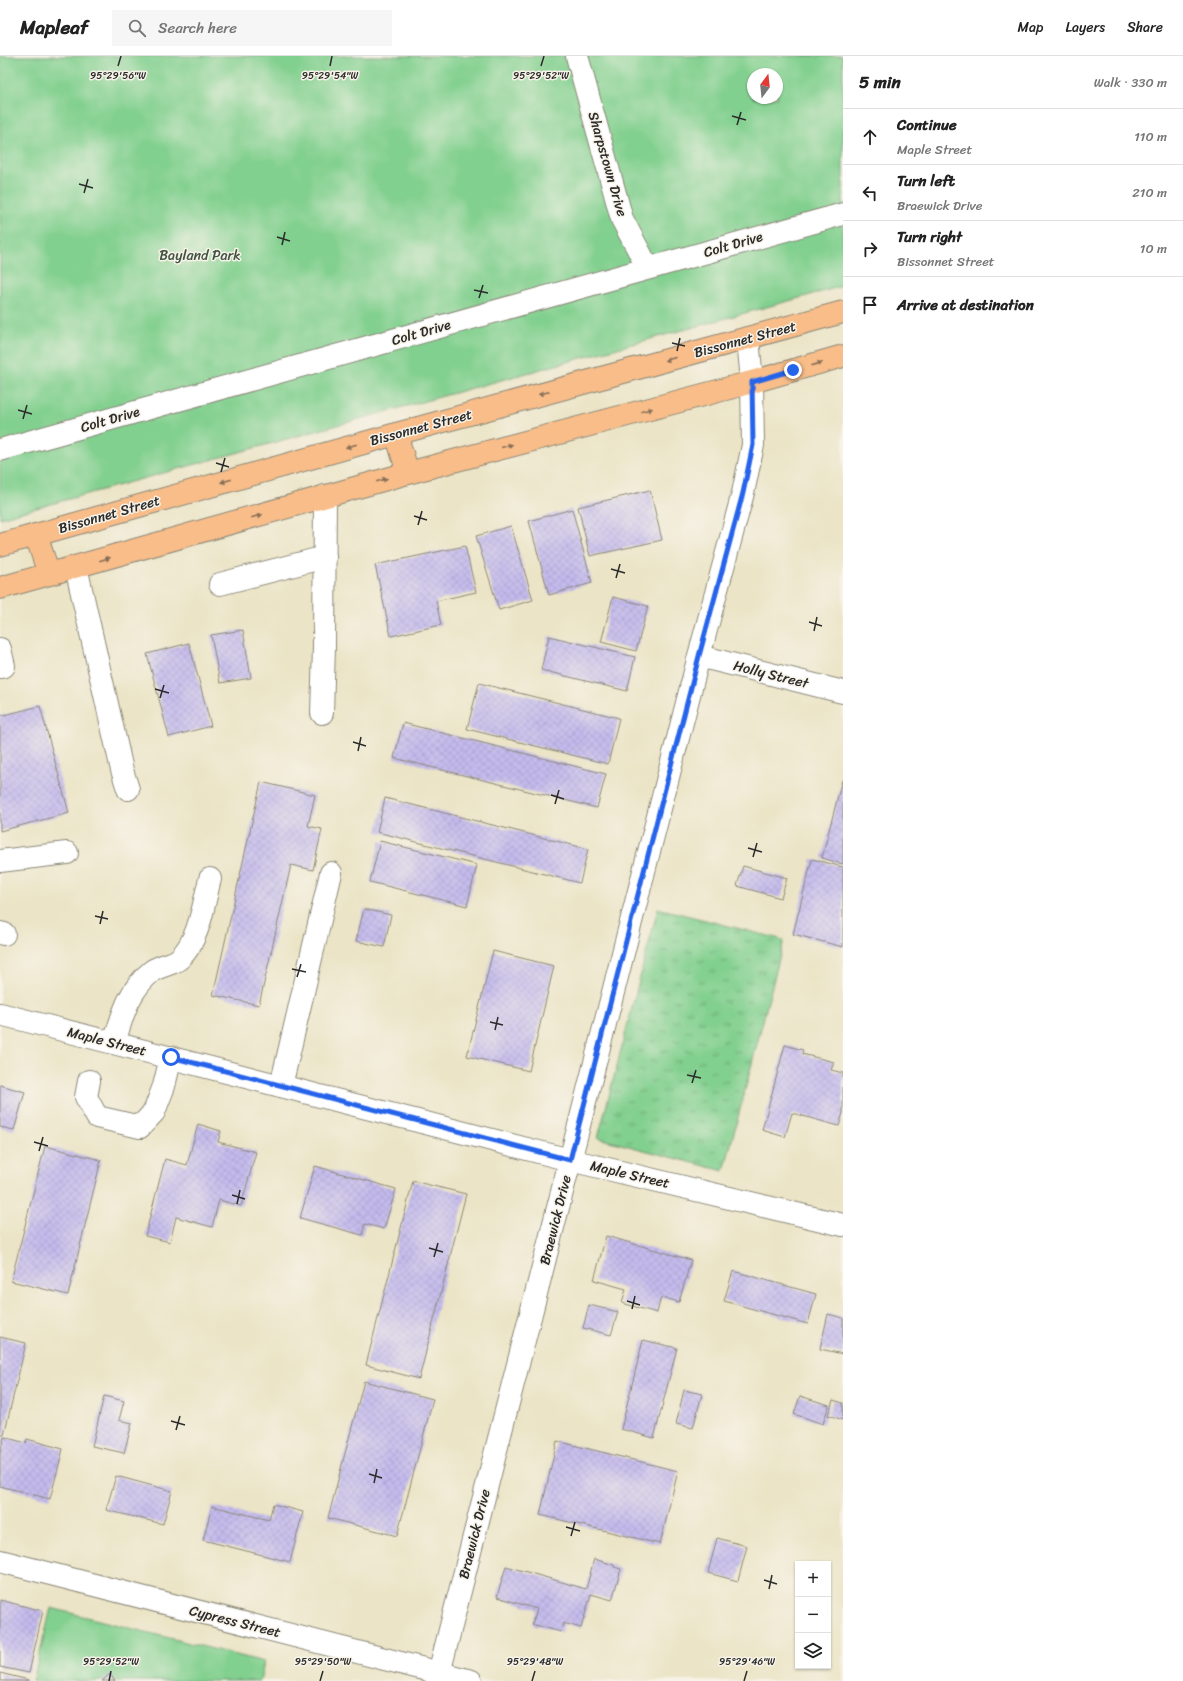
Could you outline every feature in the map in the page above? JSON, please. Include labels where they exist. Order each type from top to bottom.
[{"type":"main road","name":"Bissonnet Street","points":[[0,545],[396,434],[843,312]]},
{"type":"main road","points":[[0,588],[408,473],[752,382],[843,356]]},
{"type":"main road","points":[[396,434],[408,473]]},
{"type":"main road","points":[[36,535],[49,574]]},
{"type":"street","name":"Sharpstown Drive","points":[[577,56],[622,219],[648,268]]},
{"type":"street","name":"Colt Drive","points":[[0,450],[843,214]]},
{"type":"street","name":"Braewick Drive","points":[[438,1677],[699,656],[743,493],[753,445],[752,382],[748,338]]},
{"type":"street","points":[[322,713],[325,496]]},
{"type":"street","points":[[220,584],[325,557]]},
{"type":"street","points":[[76,567],[122,770],[128,789]]},
{"type":"street","points":[[0,649],[4,666],[0,667]]},
{"type":"street","name":"Holly Street","points":[[699,656],[843,692]]},
{"type":"street","points":[[0,862],[67,853]]},
{"type":"street","points":[[281,1086],[331,873]]},
{"type":"street","points":[[114,1043],[128,1001],[134,990],[153,970],[179,958],[195,936],[210,878]]},
{"type":"street","name":"Maple Street","points":[[0,1014],[570,1160],[843,1225]]},
{"type":"street","points":[[90,1081],[86,1097],[97,1117],[140,1127],[154,1112],[164,1086],[171,1057]]},
{"type":"street","name":"Cypress Street","points":[[0,1561],[438,1677],[470,1681]]},
{"type":"green space","name":"Bayland Park","points":[[0,56],[843,56],[843,286],[0,518]]},
{"type":"green space","points":[[658,908],[784,940],[724,1171],[598,1138]]},
{"type":"green space","points":[[51,1608],[264,1662],[260,1681],[33,1681]]},
{"type":"building","points":[[650,490],[662,540],[590,556],[578,507]]},
{"type":"building","points":[[572,509],[592,583],[549,595],[529,521]]},
{"type":"building","points":[[511,526],[533,600],[499,610],[476,536]]},
{"type":"building","points":[[465,546],[476,592],[436,601],[441,625],[391,636],[375,565]]},
{"type":"building","points":[[613,597],[648,606],[636,651],[601,642]]},
{"type":"building","points":[[243,630],[251,678],[220,683],[211,635]]},
{"type":"building","points":[[549,636],[635,657],[627,691],[541,670]]},
{"type":"building","points":[[189,643],[211,726],[169,737],[147,654]]},
{"type":"building","points":[[479,683],[619,718],[608,764],[467,729]]},
{"type":"building","points":[[40,706],[69,813],[0,831],[0,716]]},
{"type":"building","points":[[403,723],[606,774],[597,808],[394,758]]},
{"type":"building","points":[[843,780],[843,864],[822,858]]},
{"type":"building","points":[[261,782],[315,795],[308,826],[322,829],[313,870],[291,865],[259,1005],[213,995]]},
{"type":"building","points":[[385,798],[588,849],[580,883],[377,832]]},
{"type":"building","points":[[380,841],[477,865],[467,906],[370,882]]},
{"type":"building","points":[[812,859],[843,867],[843,947],[793,934]]},
{"type":"building","points":[[743,866],[787,878],[781,898],[737,886]]},
{"type":"building","points":[[364,909],[391,915],[384,947],[356,941]]},
{"type":"building","points":[[493,951],[554,966],[529,1071],[467,1056]]},
{"type":"building","points":[[785,1045],[803,1050],[802,1054],[834,1062],[831,1070],[843,1073],[843,1113],[839,1126],[792,1113],[785,1137],[762,1130]]},
{"type":"building","points":[[0,1085],[25,1092],[14,1130],[0,1127]]},
{"type":"building","points":[[198,1124],[221,1131],[218,1142],[256,1152],[241,1206],[219,1200],[212,1227],[176,1217],[170,1242],[145,1236],[165,1159],[187,1165]]},
{"type":"building","points":[[45,1146],[101,1160],[68,1295],[11,1281]]},
{"type":"building","points":[[315,1166],[396,1189],[384,1229],[365,1224],[362,1235],[300,1218]]},
{"type":"building","points":[[413,1181],[466,1194],[419,1379],[366,1365]]},
{"type":"building","points":[[606,1236],[691,1260],[679,1302],[661,1297],[657,1313],[622,1303],[626,1289],[594,1280]]},
{"type":"building","points":[[733,1271],[816,1294],[808,1324],[724,1301]]},
{"type":"building","points":[[589,1305],[618,1312],[611,1335],[583,1328]]},
{"type":"building","points":[[828,1314],[843,1318],[843,1354],[820,1349]]},
{"type":"building","points":[[0,1337],[26,1343],[4,1435],[0,1435]]},
{"type":"building","points":[[643,1340],[677,1348],[654,1438],[621,1429]]},
{"type":"building","points":[[364,1381],[433,1399],[397,1536],[328,1518]]},
{"type":"building","points":[[684,1390],[702,1394],[693,1428],[676,1424]]},
{"type":"building","points":[[104,1396],[124,1401],[119,1420],[132,1423],[124,1453],[92,1446]]},
{"type":"building","points":[[800,1396],[829,1405],[823,1424],[794,1414]]},
{"type":"building","points":[[833,1400],[843,1403],[843,1420],[828,1415]]},
{"type":"building","points":[[4,1437],[26,1443],[27,1439],[63,1449],[50,1499],[0,1486],[0,1453]]},
{"type":"building","points":[[557,1441],[678,1471],[660,1544],[540,1515]]},
{"type":"building","points":[[116,1476],[172,1491],[163,1524],[106,1510]]},
{"type":"building","points":[[273,1504],[303,1512],[290,1562],[203,1540],[212,1506],[269,1520]]},
{"type":"building","points":[[717,1538],[747,1546],[738,1581],[708,1573]]},
{"type":"building","points":[[594,1559],[614,1565],[614,1567],[621,1569],[612,1600],[591,1594],[581,1628],[563,1623],[561,1632],[532,1624],[537,1609],[497,1597],[506,1566],[586,1589]]},
{"type":"building","points":[[0,1600],[43,1611],[29,1673],[0,1667]]},
{"type":"building","points":[[0,1673],[29,1680],[29,1681],[0,1681]]},
{"type":"building","points":[[110,1674],[115,1681],[102,1681]]},
{"type":"route","points":[[171,1057],[570,1160],[699,656],[743,493],[753,445],[752,382],[793,370]]}]
